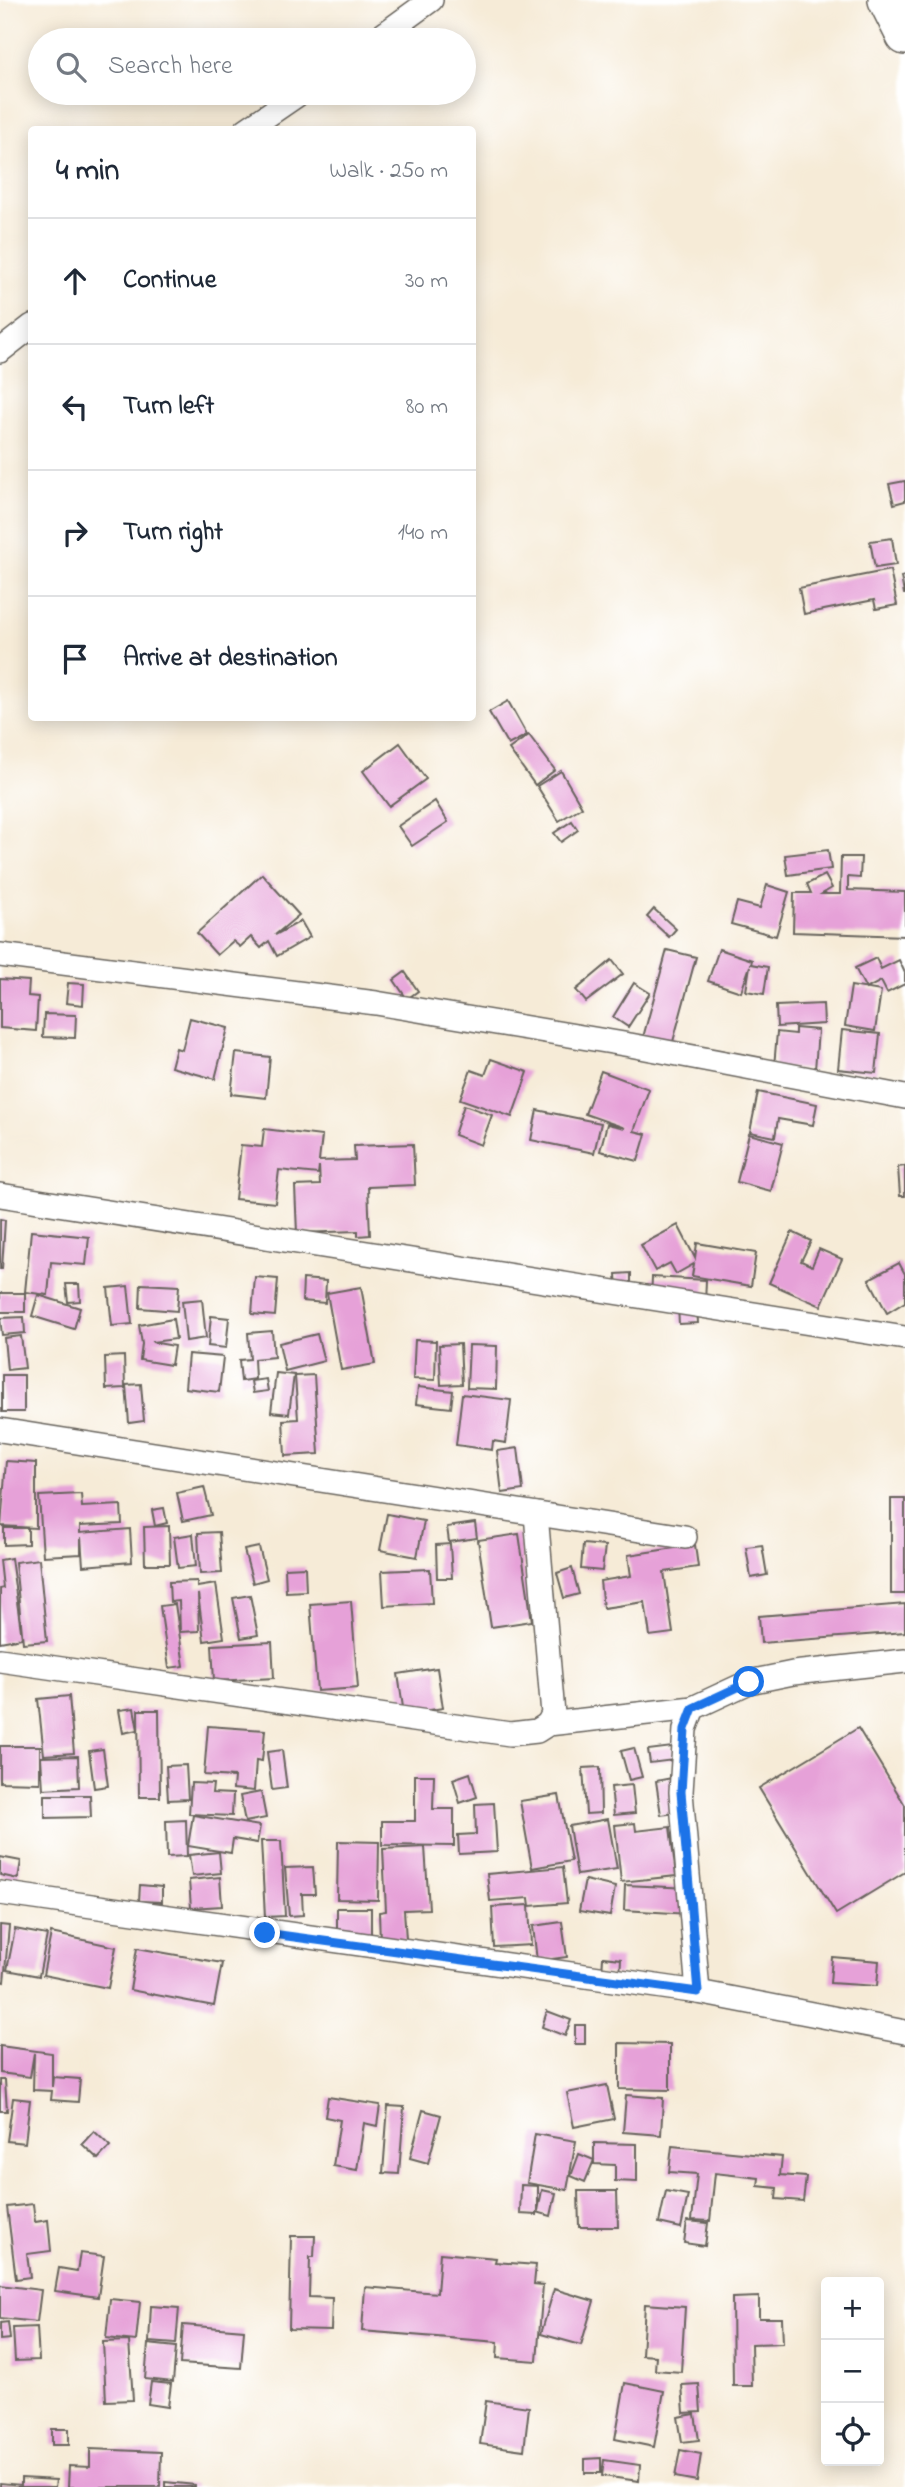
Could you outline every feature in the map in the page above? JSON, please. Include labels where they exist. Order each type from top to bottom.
[{"type":"main road","points":[[887,0],[905,36]]},
{"type":"street","points":[[392,28],[431,0]]},
{"type":"street","points":[[252,126],[282,105]]},
{"type":"street","points":[[0,351],[28,329]]},
{"type":"street","points":[[0,955],[376,1003],[630,1045],[905,1097]]},
{"type":"street","points":[[0,1195],[905,1338]]},
{"type":"street","points":[[0,1430],[685,1537]]},
{"type":"street","points":[[536,1514],[553,1714],[548,1724]]},
{"type":"street","points":[[0,1660],[510,1734],[537,1731],[548,1724],[693,1708],[749,1682],[793,1673],[905,1661]]},
{"type":"street","points":[[693,1708],[685,1729],[681,1792],[698,1992]]},
{"type":"street","points":[[0,1893],[698,1992],[905,2032]]},
{"type":"building","points":[[905,481],[905,501],[894,504],[889,484]]},
{"type":"building","points":[[892,538],[896,565],[875,568],[870,541]]},
{"type":"building","points":[[890,570],[897,605],[876,609],[874,600],[804,614],[799,588]]},
{"type":"building","points":[[905,576],[905,594],[904,594],[901,577]]},
{"type":"building","points":[[508,701],[527,735],[508,745],[489,712]]},
{"type":"building","points":[[529,735],[555,770],[535,785],[509,749]]},
{"type":"building","points":[[400,743],[426,779],[389,806],[363,771]]},
{"type":"building","points":[[561,771],[582,807],[559,821],[537,786]]},
{"type":"building","points":[[435,801],[448,822],[412,846],[398,826]]},
{"type":"building","points":[[572,821],[578,830],[561,842],[554,833]]},
{"type":"building","points":[[828,850],[831,869],[788,875],[785,855]]},
{"type":"building","points":[[841,857],[861,857],[860,878],[848,877],[848,890],[905,892],[905,936],[793,932],[794,893],[811,893],[807,884],[825,875],[832,888],[822,894],[840,894]]},
{"type":"building","points":[[262,874],[299,915],[275,935],[301,921],[310,937],[277,956],[269,941],[261,948],[251,937],[240,947],[233,941],[217,955],[197,933]]},
{"type":"building","points":[[767,885],[789,892],[776,936],[731,924],[737,902],[760,908]]},
{"type":"building","points":[[654,909],[676,929],[669,937],[647,917]]},
{"type":"building","points":[[719,949],[752,960],[751,964],[768,967],[764,994],[746,991],[750,966],[741,992],[708,981]]},
{"type":"building","points":[[667,950],[696,957],[671,1049],[642,1041]]},
{"type":"building","points":[[876,958],[881,969],[899,960],[905,973],[905,984],[887,993],[881,981],[866,989],[855,968]]},
{"type":"building","points":[[612,960],[623,974],[586,1002],[576,990]]},
{"type":"building","points":[[405,972],[418,991],[407,999],[394,980]]},
{"type":"building","points":[[0,979],[29,981],[28,996],[38,997],[36,1031],[0,1028]]},
{"type":"building","points":[[68,983],[84,984],[83,1005],[66,1003]]},
{"type":"building","points":[[634,983],[650,993],[628,1027],[613,1017]]},
{"type":"building","points":[[851,986],[881,991],[875,1031],[845,1026]]},
{"type":"building","points":[[823,1004],[824,1024],[777,1027],[776,1006]]},
{"type":"building","points":[[44,1014],[76,1015],[75,1038],[43,1037]]},
{"type":"building","points":[[190,1018],[228,1028],[215,1079],[171,1067],[176,1048],[182,1050]]},
{"type":"building","points":[[795,1028],[818,1030],[815,1070],[774,1067],[777,1032],[795,1034]]},
{"type":"building","points":[[842,1030],[880,1034],[876,1073],[838,1069]]},
{"type":"building","points":[[236,1053],[270,1057],[266,1098],[231,1094]]},
{"type":"building","points":[[491,1059],[528,1072],[512,1117],[460,1099],[471,1070],[485,1075]]},
{"type":"building","points":[[601,1071],[649,1089],[634,1131],[646,1134],[638,1161],[600,1151],[607,1124],[625,1128],[585,1114]]},
{"type":"building","points":[[758,1092],[817,1104],[813,1125],[778,1119],[775,1137],[750,1132]]},
{"type":"building","points":[[464,1105],[492,1115],[481,1145],[454,1135]]},
{"type":"building","points":[[537,1110],[601,1123],[594,1153],[531,1140]]},
{"type":"building","points":[[264,1129],[322,1136],[319,1161],[355,1160],[354,1146],[413,1144],[415,1185],[368,1187],[370,1235],[358,1236],[358,1231],[297,1233],[295,1186],[320,1185],[319,1166],[318,1174],[279,1170],[275,1203],[235,1199],[241,1145],[262,1147]]},
{"type":"building","points":[[749,1134],[783,1143],[771,1191],[737,1182]]},
{"type":"building","points":[[905,1166],[905,1196],[900,1196],[898,1167]]},
{"type":"building","points":[[0,1219],[5,1220],[2,1269],[0,1269]]},
{"type":"building","points":[[678,1225],[695,1258],[697,1243],[756,1253],[751,1286],[692,1276],[694,1264],[676,1274],[670,1263],[655,1271],[641,1245]]},
{"type":"building","points":[[31,1231],[89,1237],[86,1265],[51,1262],[48,1295],[25,1292]]},
{"type":"building","points":[[792,1232],[811,1241],[801,1261],[812,1266],[819,1249],[842,1259],[821,1306],[769,1283]]},
{"type":"building","points":[[899,1263],[905,1274],[905,1302],[887,1313],[869,1279]]},
{"type":"building","points":[[631,1273],[631,1288],[617,1289],[616,1274]]},
{"type":"building","points":[[255,1277],[278,1279],[275,1316],[252,1314]]},
{"type":"building","points":[[652,1277],[706,1280],[705,1304],[651,1301]]},
{"type":"building","points":[[303,1279],[326,1281],[325,1303],[302,1301]]},
{"type":"building","points":[[66,1284],[79,1284],[80,1301],[68,1302]]},
{"type":"building","points":[[141,1284],[179,1286],[177,1311],[140,1308]]},
{"type":"building","points":[[128,1286],[132,1324],[112,1326],[108,1288]]},
{"type":"building","points":[[361,1287],[375,1364],[341,1370],[327,1293]]},
{"type":"building","points":[[0,1293],[25,1293],[25,1312],[0,1312]]},
{"type":"building","points":[[38,1295],[80,1308],[74,1329],[32,1316]]},
{"type":"building","points":[[202,1299],[206,1338],[186,1341],[182,1301]]},
{"type":"building","points":[[697,1306],[698,1323],[679,1324],[678,1307]]},
{"type":"building","points":[[211,1316],[229,1318],[226,1348],[208,1346]]},
{"type":"building","points":[[24,1317],[25,1333],[2,1335],[0,1318]]},
{"type":"building","points":[[173,1319],[176,1339],[152,1342],[174,1346],[171,1365],[140,1360],[142,1344],[139,1325]]},
{"type":"building","points":[[272,1331],[274,1357],[254,1359],[255,1379],[241,1381],[239,1360],[250,1359],[248,1333]]},
{"type":"building","points":[[317,1334],[324,1361],[285,1371],[279,1343]]},
{"type":"building","points":[[21,1336],[25,1368],[7,1370],[4,1338]]},
{"type":"building","points":[[415,1340],[436,1341],[435,1380],[413,1379]]},
{"type":"building","points":[[460,1344],[462,1384],[441,1385],[439,1345]]},
{"type":"building","points":[[469,1345],[497,1346],[496,1389],[467,1388]]},
{"type":"building","points":[[188,1354],[223,1357],[219,1392],[185,1388]]},
{"type":"building","points":[[124,1356],[125,1388],[106,1389],[105,1357]]},
{"type":"building","points":[[276,1373],[294,1375],[289,1414],[271,1412]]},
{"type":"building","points":[[2,1375],[24,1375],[24,1412],[2,1412]]},
{"type":"building","points":[[314,1375],[319,1454],[285,1456],[283,1420],[298,1419],[295,1376]]},
{"type":"building","points":[[266,1379],[268,1391],[253,1393],[251,1381]]},
{"type":"building","points":[[141,1384],[144,1421],[129,1423],[126,1385]]},
{"type":"building","points":[[418,1387],[453,1391],[451,1408],[416,1404]]},
{"type":"building","points":[[462,1394],[511,1400],[506,1443],[493,1441],[492,1450],[456,1445]]},
{"type":"building","points":[[518,1448],[523,1490],[502,1493],[497,1451]]},
{"type":"building","points":[[6,1461],[36,1463],[36,1528],[1,1526]]},
{"type":"building","points":[[204,1487],[211,1515],[183,1521],[177,1493]]},
{"type":"building","points":[[81,1494],[82,1507],[121,1505],[122,1524],[80,1526],[80,1533],[130,1529],[132,1562],[83,1566],[81,1537],[81,1554],[43,1556],[39,1496]]},
{"type":"building","points":[[891,1499],[905,1499],[905,1594],[891,1594]]},
{"type":"building","points":[[164,1508],[167,1523],[155,1526],[152,1510]]},
{"type":"building","points":[[387,1514],[424,1521],[417,1557],[380,1550]]},
{"type":"building","points":[[475,1523],[477,1538],[449,1542],[447,1527]]},
{"type":"building","points":[[169,1526],[170,1564],[145,1564],[144,1527]]},
{"type":"building","points":[[4,1528],[28,1528],[28,1544],[4,1545]]},
{"type":"building","points":[[219,1532],[222,1573],[200,1574],[198,1533]]},
{"type":"building","points":[[193,1534],[196,1566],[178,1568],[174,1537]]},
{"type":"building","points":[[519,1534],[532,1621],[491,1627],[478,1540]]},
{"type":"building","points":[[450,1544],[452,1578],[437,1578],[436,1545]]},
{"type":"building","points":[[583,1544],[605,1546],[602,1571],[581,1569]]},
{"type":"building","points":[[695,1545],[698,1567],[664,1572],[673,1633],[650,1636],[645,1602],[603,1608],[600,1581],[631,1576],[628,1555]]},
{"type":"building","points":[[762,1545],[767,1575],[751,1578],[746,1547]]},
{"type":"building","points":[[259,1547],[267,1579],[253,1583],[244,1550]]},
{"type":"building","points":[[11,1558],[22,1638],[0,1642],[0,1589],[3,1588],[0,1560]]},
{"type":"building","points":[[39,1559],[47,1641],[23,1643],[15,1562]]},
{"type":"building","points":[[305,1567],[306,1591],[286,1592],[285,1568]]},
{"type":"building","points":[[572,1568],[579,1594],[564,1598],[557,1573]]},
{"type":"building","points":[[430,1569],[432,1603],[384,1606],[382,1571]]},
{"type":"building","points":[[197,1581],[197,1587],[216,1584],[224,1638],[204,1641],[198,1594],[199,1631],[180,1632],[179,1601],[170,1602],[169,1582]]},
{"type":"building","points":[[250,1595],[258,1635],[241,1638],[233,1598]]},
{"type":"building","points":[[351,1601],[358,1688],[317,1691],[310,1604]]},
{"type":"building","points":[[175,1604],[184,1666],[169,1668],[160,1606]]},
{"type":"building","points":[[905,1604],[905,1632],[761,1643],[759,1616]]},
{"type":"building","points":[[272,1642],[274,1678],[214,1681],[212,1645]]},
{"type":"building","points":[[437,1668],[443,1708],[404,1714],[398,1674]]},
{"type":"building","points":[[69,1696],[74,1753],[44,1755],[38,1699]]},
{"type":"building","points":[[134,1708],[138,1730],[123,1733],[119,1710]]},
{"type":"building","points":[[138,1710],[159,1710],[160,1797],[139,1797]]},
{"type":"building","points":[[208,1726],[265,1730],[262,1761],[256,1760],[254,1791],[233,1789],[234,1777],[204,1775]]},
{"type":"building","points":[[858,1728],[905,1805],[905,1872],[836,1914],[759,1788]]},
{"type":"building","points":[[0,1746],[40,1746],[40,1783],[0,1782]]},
{"type":"building","points":[[672,1747],[674,1760],[650,1763],[648,1750]]},
{"type":"building","points":[[634,1748],[642,1777],[629,1780],[621,1751]]},
{"type":"building","points":[[103,1749],[108,1786],[94,1788],[89,1751]]},
{"type":"building","points":[[282,1750],[287,1788],[272,1790],[267,1752]]},
{"type":"building","points":[[78,1756],[79,1787],[43,1789],[41,1757]]},
{"type":"building","points":[[186,1765],[188,1799],[168,1800],[166,1766]]},
{"type":"building","points":[[600,1767],[601,1813],[586,1814],[583,1768]]},
{"type":"building","points":[[470,1773],[477,1797],[460,1803],[453,1779]]},
{"type":"building","points":[[415,1775],[434,1775],[433,1809],[454,1809],[454,1846],[382,1845],[382,1821],[415,1821]]},
{"type":"building","points":[[672,1778],[677,1813],[661,1815],[656,1781]]},
{"type":"building","points":[[191,1783],[213,1784],[212,1793],[233,1794],[232,1816],[189,1814]]},
{"type":"building","points":[[632,1785],[635,1813],[614,1815],[611,1787]]},
{"type":"building","points":[[261,1792],[266,1818],[245,1822],[240,1796]]},
{"type":"building","points":[[45,1795],[90,1795],[91,1817],[45,1818]]},
{"type":"building","points":[[559,1795],[571,1861],[532,1868],[520,1801]]},
{"type":"building","points":[[494,1803],[497,1852],[459,1854],[458,1835],[476,1834],[475,1804]]},
{"type":"building","points":[[193,1815],[260,1826],[257,1843],[233,1839],[231,1853],[188,1846]]},
{"type":"building","points":[[608,1819],[617,1869],[577,1875],[569,1826]]},
{"type":"building","points":[[186,1820],[187,1856],[167,1857],[166,1821]]},
{"type":"building","points":[[635,1823],[636,1831],[670,1827],[676,1876],[621,1882],[615,1825]]},
{"type":"building","points":[[261,1841],[281,1841],[285,1916],[265,1917]]},
{"type":"building","points":[[338,1841],[379,1842],[378,1900],[337,1899]]},
{"type":"building","points":[[425,1847],[429,1909],[404,1910],[406,1939],[380,1941],[379,1912],[386,1911],[383,1849]]},
{"type":"building","points":[[219,1852],[221,1873],[192,1876],[189,1855]]},
{"type":"building","points":[[0,1857],[21,1861],[18,1879],[0,1875]]},
{"type":"building","points":[[313,1867],[315,1894],[302,1894],[303,1915],[289,1916],[285,1868]]},
{"type":"building","points":[[563,1867],[567,1903],[530,1906],[529,1898],[490,1901],[487,1874]]},
{"type":"building","points":[[220,1877],[222,1906],[191,1908],[189,1880]]},
{"type":"building","points":[[585,1880],[615,1887],[610,1916],[579,1911]]},
{"type":"building","points":[[140,1885],[162,1887],[162,1902],[139,1901]]},
{"type":"building","points":[[625,1885],[690,1888],[689,1914],[624,1910]]},
{"type":"building","points":[[529,1905],[531,1945],[494,1947],[492,1907]]},
{"type":"building","points":[[337,1908],[371,1908],[371,1934],[337,1934]]},
{"type":"building","points":[[562,1922],[567,1957],[537,1961],[533,1926]]},
{"type":"building","points":[[0,1925],[9,1926],[4,1982],[0,1981]]},
{"type":"building","points":[[15,1929],[47,1935],[39,1976],[7,1970]]},
{"type":"building","points":[[51,1933],[116,1947],[108,1988],[43,1975]]},
{"type":"building","points":[[137,1948],[222,1963],[214,2006],[130,1990]]},
{"type":"building","points":[[603,1957],[621,1959],[620,1975],[602,1974]]},
{"type":"building","points":[[832,1957],[879,1961],[877,1986],[830,1983]]},
{"type":"building","points":[[547,2011],[571,2020],[565,2036],[542,2027]]},
{"type":"building","points":[[575,2025],[585,2025],[585,2044],[575,2044]]},
{"type":"building","points":[[619,2043],[670,2044],[670,2090],[619,2089]]},
{"type":"building","points":[[0,2046],[52,2053],[52,2087],[53,2077],[80,2079],[78,2102],[51,2100],[52,2091],[33,2090],[34,2053],[30,2077],[0,2073]]},
{"type":"building","points":[[0,2080],[5,2080],[7,2111],[0,2111]]},
{"type":"building","points":[[607,2085],[614,2119],[574,2127],[567,2093]]},
{"type":"building","points":[[626,2095],[663,2098],[661,2135],[623,2132]]},
{"type":"building","points":[[328,2097],[380,2105],[377,2126],[364,2123],[357,2170],[333,2166],[340,2120],[325,2117]]},
{"type":"building","points":[[13,2098],[30,2100],[25,2143],[7,2141]]},
{"type":"building","points":[[388,2106],[404,2107],[399,2174],[383,2173]]},
{"type":"building","points":[[423,2110],[441,2115],[428,2163],[410,2158]]},
{"type":"building","points":[[94,2131],[110,2146],[98,2159],[82,2144]]},
{"type":"building","points":[[535,2134],[576,2141],[567,2190],[527,2183]]},
{"type":"building","points":[[594,2143],[637,2144],[637,2182],[615,2181],[615,2165],[594,2164]]},
{"type":"building","points":[[672,2146],[782,2157],[780,2175],[806,2177],[803,2201],[776,2199],[777,2188],[758,2186],[759,2178],[715,2173],[710,2221],[692,2220],[697,2174],[669,2172]]},
{"type":"building","points":[[579,2154],[594,2160],[585,2182],[571,2176]]},
{"type":"building","points":[[521,2185],[538,2186],[538,2211],[542,2190],[556,2193],[551,2216],[537,2212],[537,2215],[520,2214]]},
{"type":"building","points":[[578,2191],[617,2191],[618,2227],[579,2227]]},
{"type":"building","points":[[666,2191],[688,2195],[681,2228],[659,2223]]},
{"type":"building","points":[[33,2204],[35,2222],[48,2220],[51,2251],[27,2254],[30,2277],[16,2279],[7,2207]]},
{"type":"building","points":[[687,2221],[708,2223],[705,2246],[684,2243]]},
{"type":"building","points":[[291,2236],[315,2236],[314,2257],[310,2257],[309,2297],[332,2298],[331,2330],[289,2329]]},
{"type":"building","points":[[80,2253],[104,2256],[98,2297],[55,2291],[59,2268],[77,2271]]},
{"type":"building","points":[[440,2253],[496,2258],[495,2262],[536,2265],[534,2284],[543,2285],[537,2361],[497,2358],[498,2342],[362,2331],[365,2287],[437,2293]]},
{"type":"building","points":[[0,2285],[41,2290],[37,2322],[0,2318]]},
{"type":"building","points":[[554,2289],[594,2301],[581,2345],[541,2334]]},
{"type":"building","points":[[759,2297],[759,2318],[782,2318],[783,2343],[751,2344],[752,2386],[733,2386],[732,2298]]},
{"type":"building","points":[[110,2299],[140,2302],[136,2341],[106,2338]]},
{"type":"building","points":[[645,2304],[685,2307],[681,2372],[655,2370],[656,2356],[642,2355]]},
{"type":"building","points":[[151,2306],[179,2308],[176,2344],[149,2342]]},
{"type":"building","points":[[8,2322],[10,2339],[0,2340],[0,2323]]},
{"type":"building","points":[[183,2325],[244,2330],[241,2368],[180,2364]]},
{"type":"building","points":[[37,2327],[39,2360],[15,2361],[13,2328]]},
{"type":"building","points":[[129,2341],[133,2400],[106,2401],[103,2342]]},
{"type":"building","points":[[148,2344],[176,2347],[173,2382],[145,2379]]},
{"type":"building","points":[[151,2382],[171,2384],[168,2407],[148,2404]]},
{"type":"building","points":[[625,2383],[664,2391],[654,2447],[615,2439]]},
{"type":"building","points":[[699,2384],[701,2412],[684,2413],[682,2385]]},
{"type":"building","points":[[486,2401],[529,2407],[524,2450],[480,2444]]},
{"type":"building","points":[[695,2414],[699,2440],[682,2442],[678,2417]]},
{"type":"building","points":[[52,2429],[69,2429],[69,2445],[52,2445]]},
{"type":"building","points":[[90,2449],[161,2452],[160,2487],[68,2487],[69,2466],[90,2467]]},
{"type":"building","points":[[680,2450],[701,2454],[697,2481],[675,2477]]},
{"type":"building","points":[[601,2458],[601,2473],[585,2473],[585,2459]]},
{"type":"building","points":[[604,2460],[640,2465],[639,2481],[602,2476]]},
{"type":"building","points":[[21,2478],[56,2480],[55,2487],[0,2487],[0,2483],[21,2485]]},
{"type":"building","points":[[165,2482],[195,2485],[195,2487],[165,2487]]},
{"type":"route","points":[[265,1933],[698,1992],[681,1792],[685,1729],[693,1708],[749,1682]]}]
